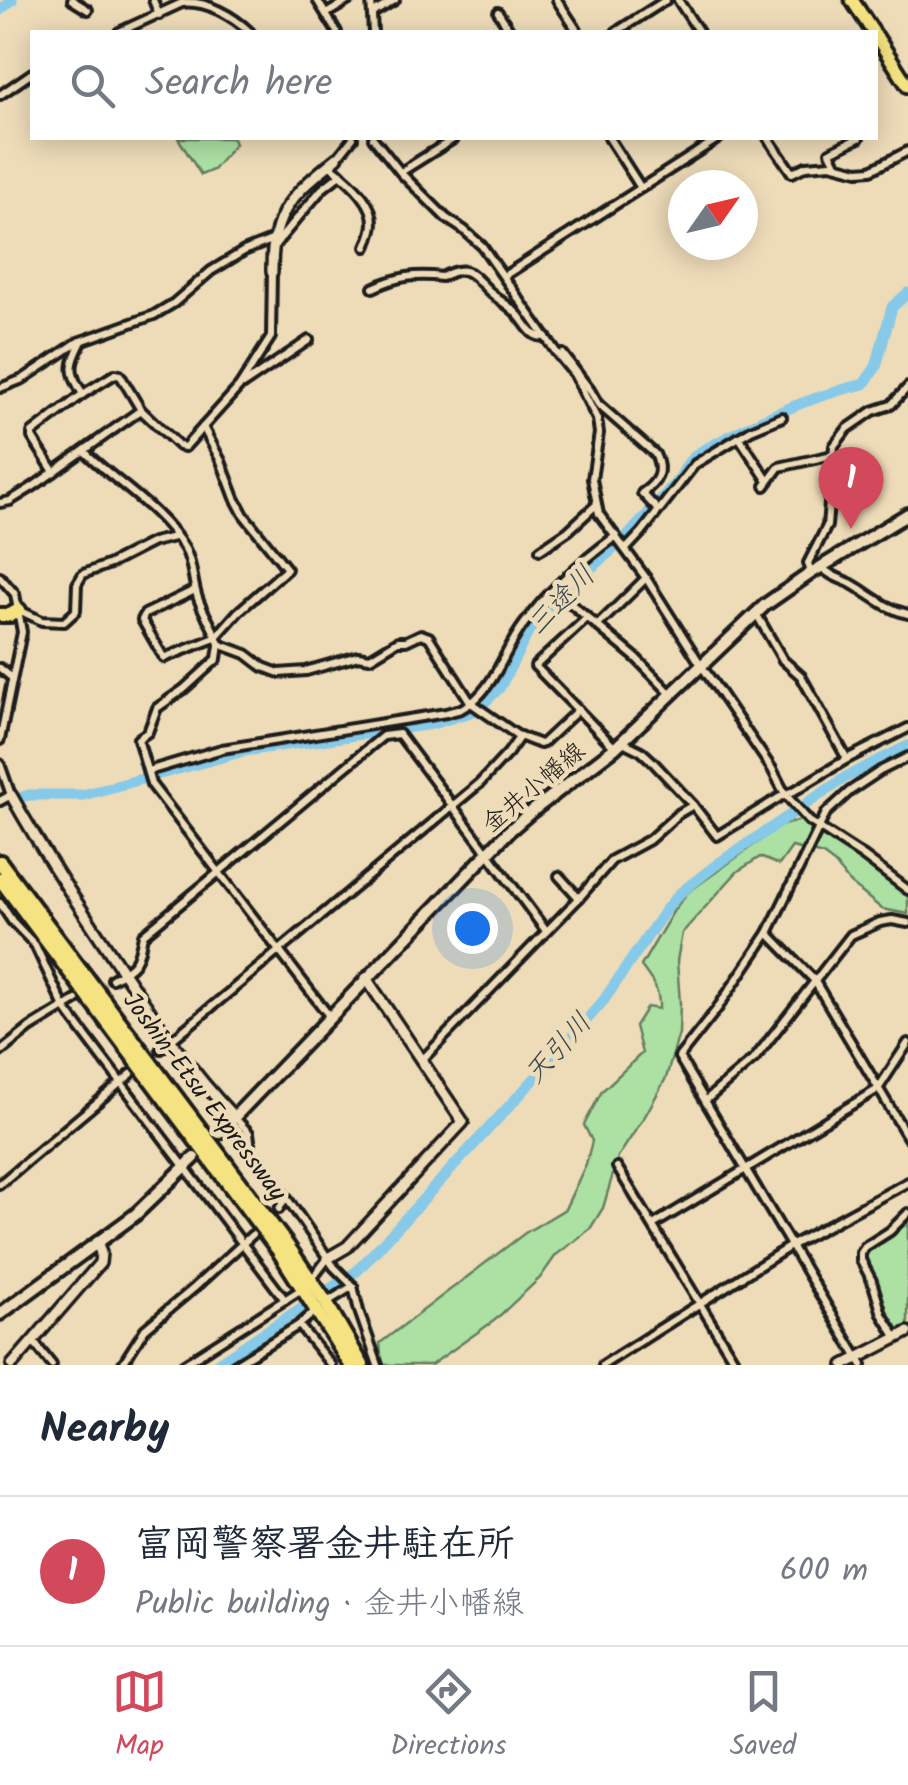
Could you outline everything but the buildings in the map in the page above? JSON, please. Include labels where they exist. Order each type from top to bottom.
[{"type":"highway","points":[[852,0],[871,30]]},
{"type":"highway","points":[[878,40],[908,86]]},
{"type":"highway","points":[[0,613],[10,615],[19,610]]},
{"type":"highway","name":"Joshin-Etsu Expressway","points":[[0,859],[264,1214],[307,1285]]},
{"type":"highway","name":"Joshin-Etsu Expressway","points":[[0,879],[307,1285],[362,1365]]},
{"type":"highway","points":[[0,889],[57,955]]},
{"type":"highway","name":"Joshin-Etsu Expressway","points":[[321,1305],[351,1365]]},
{"type":"main road","name":"金井小幡線","points":[[219,1132],[531,812],[618,744],[785,590],[908,514]]},
{"type":"main road","points":[[0,1314],[134,1215],[190,1162]]},
{"type":"street","points":[[72,0],[88,10]]},
{"type":"street","points":[[154,0],[160,15]]},
{"type":"street","points":[[317,0],[336,30]]},
{"type":"street","points":[[326,14],[349,0]]},
{"type":"street","points":[[371,0],[373,30]]},
{"type":"street","points":[[372,12],[396,0]]},
{"type":"street","points":[[557,0],[577,30]]},
{"type":"street","points":[[619,30],[666,0]]},
{"type":"street","points":[[678,0],[698,30]]},
{"type":"street","points":[[124,30],[160,15],[177,3],[193,1],[223,13],[248,30]]},
{"type":"street","points":[[498,12],[510,30]]},
{"type":"street","points":[[0,95],[30,74]]},
{"type":"street","points":[[54,472],[32,433],[115,374],[120,375],[141,410],[179,446],[185,446],[204,428],[239,387],[271,337],[272,244],[280,218],[310,180],[333,162],[351,140]]},
{"type":"street","points":[[375,140],[446,218],[482,246],[574,374],[597,419],[599,433],[592,479],[599,514],[646,578],[785,794],[809,820],[908,890]]},
{"type":"street","points":[[401,173],[452,140]]},
{"type":"street","points":[[609,140],[642,188]]},
{"type":"street","points":[[504,276],[716,140]]},
{"type":"street","points":[[769,140],[792,174],[806,166],[871,170],[908,151]]},
{"type":"street","points":[[836,140],[840,146]]},
{"type":"street","points":[[837,166],[830,152],[854,140]]},
{"type":"street","points":[[333,162],[350,180],[374,219],[366,247]]},
{"type":"street","points":[[0,388],[23,379],[82,341],[154,315],[244,250],[272,244],[322,188],[341,174]]},
{"type":"street","points":[[373,288],[408,276],[442,277],[463,270],[472,273],[516,312],[534,337],[546,338]]},
{"type":"street","points":[[239,387],[309,340]]},
{"type":"street","points":[[82,341],[73,359],[72,378],[83,394]]},
{"type":"street","points":[[559,349],[598,404],[656,454],[660,463],[658,478],[642,494],[658,510]]},
{"type":"street","points":[[908,387],[891,405],[847,429],[834,446],[828,526],[808,564],[854,586],[879,604],[908,614]]},
{"type":"street","points":[[0,503],[10,501],[54,472],[141,410]]},
{"type":"street","points":[[626,548],[695,464],[782,418]]},
{"type":"street","points":[[195,590],[144,614],[142,620],[164,658],[217,641],[238,612],[287,568],[244,514],[204,428]]},
{"type":"street","points":[[740,437],[767,484],[780,467],[832,455]]},
{"type":"street","points":[[84,451],[146,503],[184,547],[193,568],[195,590],[217,641],[217,660],[157,708],[148,732],[138,739],[152,784],[330,1018]]},
{"type":"street","points":[[540,550],[596,505]]},
{"type":"street","points":[[148,771],[222,749],[461,709],[480,696],[498,672],[517,634],[536,608],[616,536]]},
{"type":"street","points":[[19,610],[42,621],[64,622],[76,611],[78,580],[83,574],[153,542],[176,537]]},
{"type":"street","points":[[0,577],[15,594],[22,632],[0,740]]},
{"type":"street","points":[[597,626],[646,578]]},
{"type":"street","points":[[570,603],[636,658],[670,694]]},
{"type":"street","points":[[756,614],[783,660],[801,676],[847,760]]},
{"type":"street","points":[[587,618],[535,666],[618,744],[641,751],[652,761],[717,836],[785,794],[908,728]]},
{"type":"street","points":[[217,641],[279,673],[306,671],[358,656],[370,658],[421,634],[429,637],[472,703],[520,736],[543,743],[578,710]]},
{"type":"street","points":[[0,668],[12,678]]},
{"type":"street","points":[[112,979],[134,966],[143,935],[383,736],[398,734],[546,930]]},
{"type":"street","points":[[161,1049],[453,806],[508,754],[520,736]]},
{"type":"street","points":[[860,1361],[680,1057],[768,933],[826,814],[850,791],[908,756]]},
{"type":"street","points":[[0,764],[11,795],[42,850],[170,1042],[199,1080],[249,1133],[252,1156],[353,1286],[378,1365]]},
{"type":"street","points":[[0,801],[11,795]]},
{"type":"street","points":[[421,1061],[612,860],[650,840],[693,805]]},
{"type":"street","points":[[559,876],[579,898]]},
{"type":"street","points":[[0,903],[34,945],[64,1007],[190,1162],[285,1300]]},
{"type":"street","points":[[706,1100],[754,1058],[851,935],[880,922],[908,923]]},
{"type":"street","points":[[768,933],[814,980],[908,1138]]},
{"type":"street","points":[[183,1365],[307,1285],[328,1258],[347,1247],[464,1122],[366,978]]},
{"type":"street","points":[[0,1052],[76,1000]]},
{"type":"street","points":[[653,1225],[878,1088],[908,1043]]},
{"type":"street","points":[[0,1184],[131,1074]]},
{"type":"street","points":[[617,1166],[737,1365]]},
{"type":"street","points":[[603,1365],[792,1245],[908,1182]]},
{"type":"street","points":[[278,1209],[286,1197]]},
{"type":"street","points":[[897,1338],[882,1314],[861,1253],[908,1213]]},
{"type":"street","points":[[122,1365],[145,1329],[252,1235]]},
{"type":"street","points":[[12,1365],[100,1263],[97,1243]]},
{"type":"street","points":[[234,1365],[353,1286]]},
{"type":"street","points":[[299,1325],[331,1365]]},
{"type":"street","points":[[844,1365],[860,1361],[908,1332]]},
{"type":"street","points":[[33,1341],[52,1365]]},
{"type":"green space","points":[[179,140],[234,140],[235,144],[213,170],[201,175]]},
{"type":"green space","points":[[801,820],[862,858],[908,894],[908,914],[882,909],[823,855],[792,847],[779,865],[760,857],[737,872],[682,933],[677,961],[679,1033],[666,1078],[618,1157],[603,1208],[590,1229],[556,1255],[540,1278],[495,1320],[431,1365],[382,1365],[380,1343],[525,1233],[565,1209],[592,1141],[584,1125],[602,1091],[642,1053],[635,1026],[647,1007],[659,1009],[657,991],[641,966],[674,910],[687,893],[780,826]]},
{"type":"green space","points":[[908,1218],[908,1327],[897,1335],[864,1252]]},
{"type":"waterway","points":[[0,10],[12,0]]},
{"type":"waterway","name":"三途川","points":[[22,797],[83,795],[244,751],[432,724],[477,710],[500,687],[529,631],[566,590],[629,535],[695,455],[777,413],[864,384],[876,367],[892,307],[908,293]]},
{"type":"waterway","name":"天引川","points":[[215,1365],[357,1271],[604,1000],[680,893],[846,777],[908,746]]},
{"type":"tunnel","points":[[76,1000],[112,979]]},
{"type":"tunnel","points":[[131,1074],[161,1049]]},
{"type":"place","name":"富岡警察署金井駐在所","points":[[851,529]]}]
